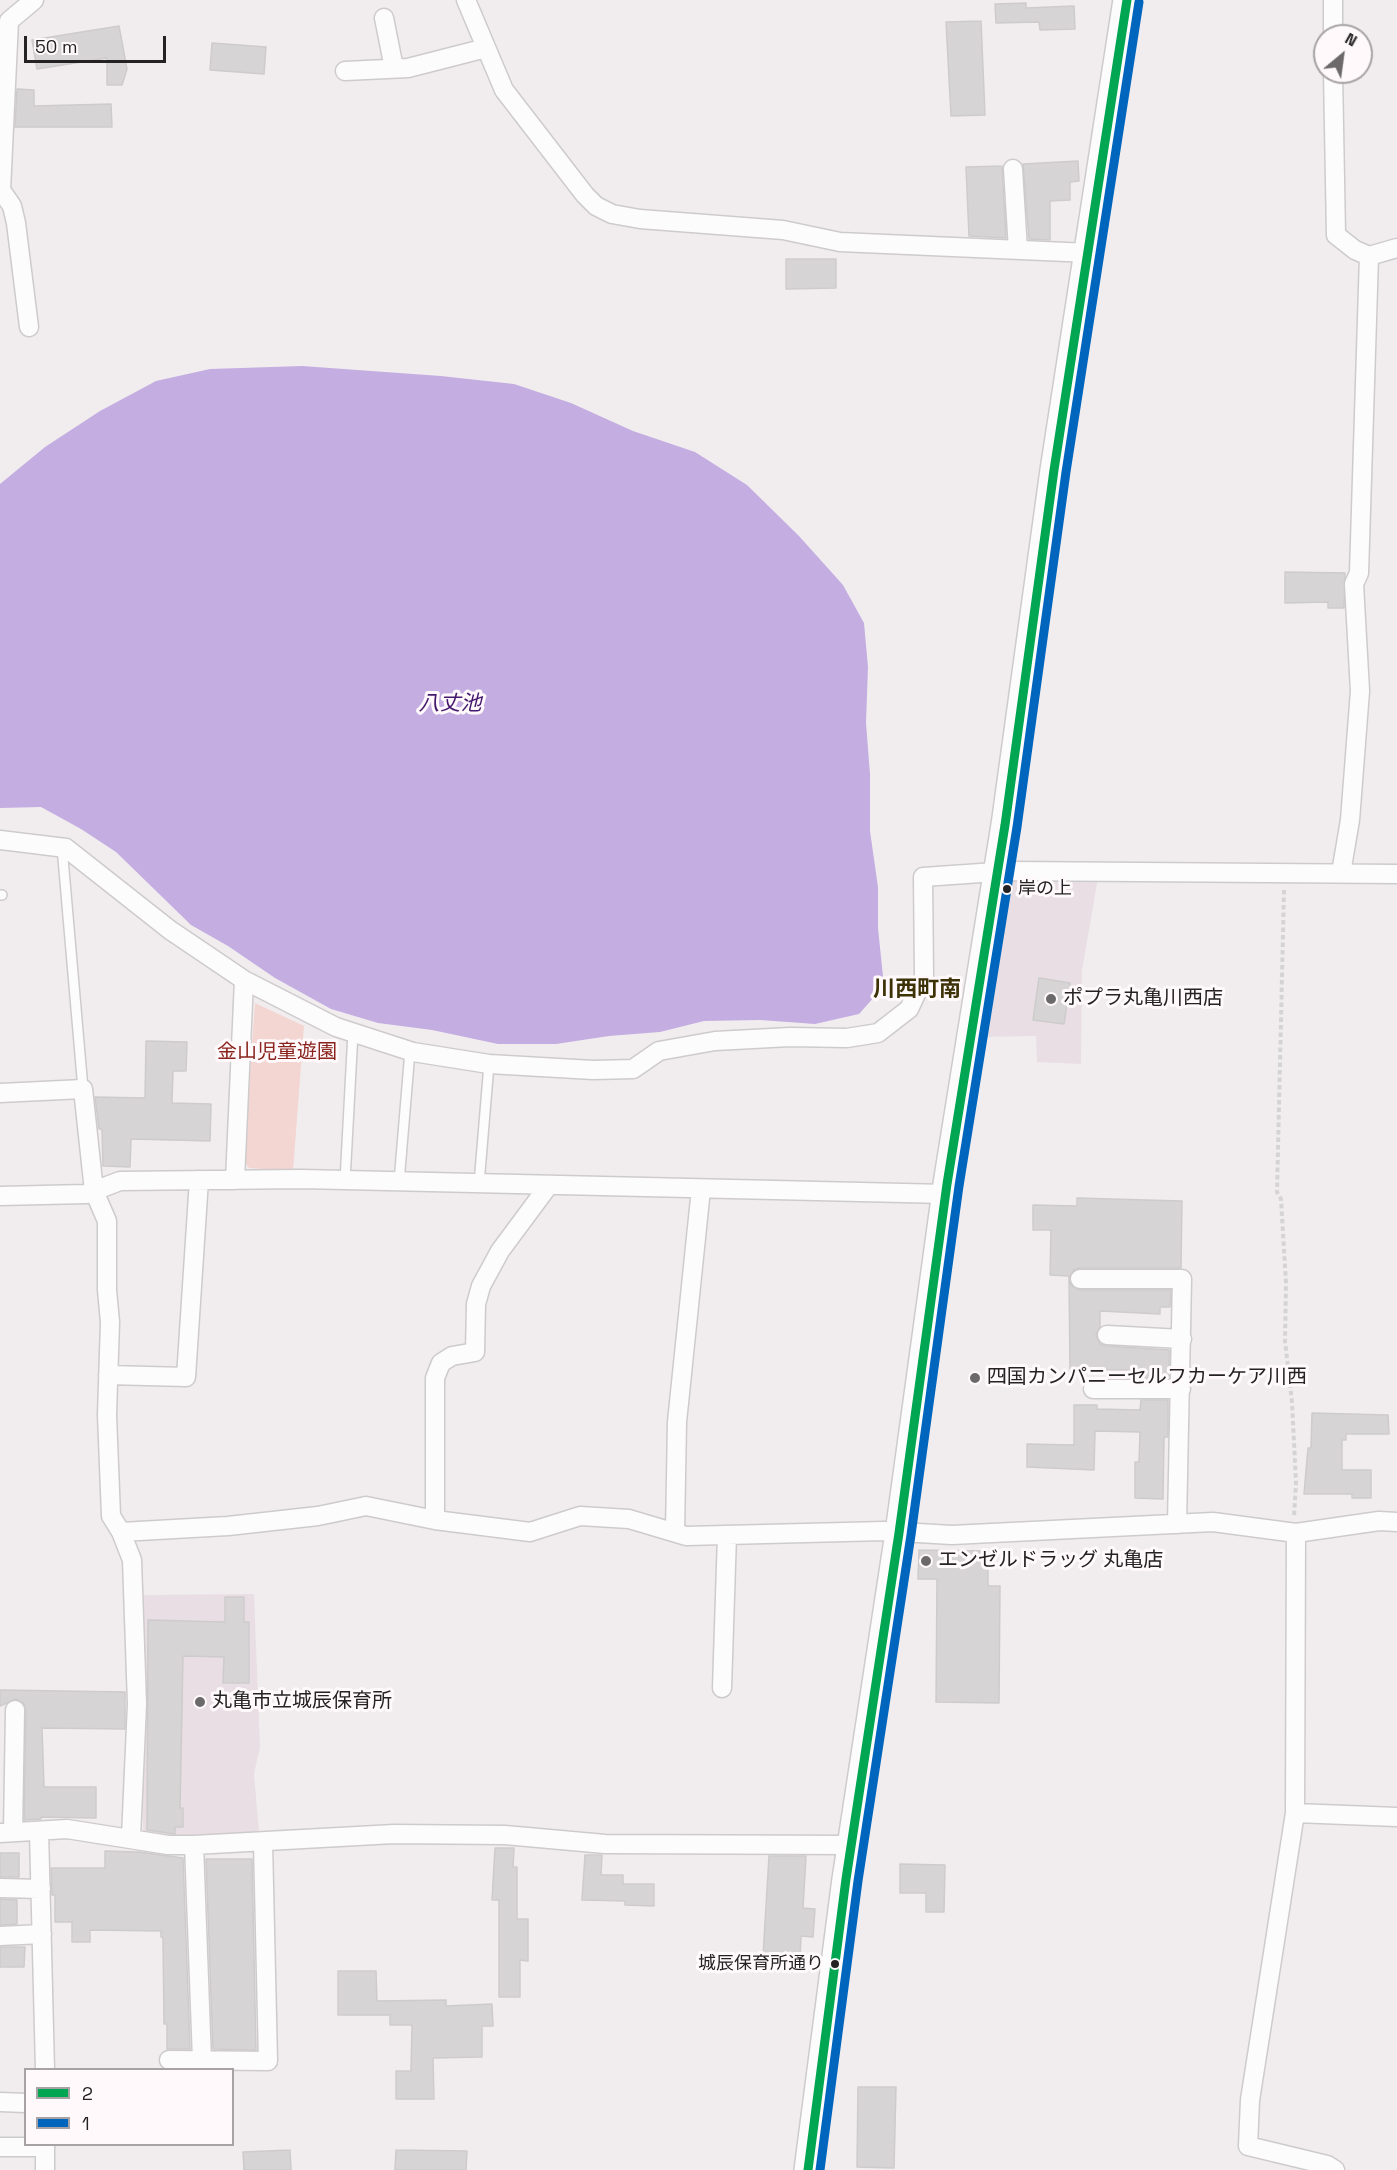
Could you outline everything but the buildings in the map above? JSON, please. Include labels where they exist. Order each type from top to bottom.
[{"type":"main road","points":[[808,2170],[851,1845],[899,1533],[946,1194],[997,872],[1053,470],[1089,253],[1127,0]]},
{"type":"street","points":[[29,327],[16,223],[12,206],[1,190],[9,21],[34,0]]},
{"type":"street","points":[[466,0],[504,90],[585,195],[596,206],[612,214],[640,219],[783,230],[840,242],[1089,253]]},
{"type":"street","points":[[1333,0],[1333,24]]},
{"type":"street","points":[[384,18],[394,68]]},
{"type":"street","points":[[345,72],[408,68],[486,48]]},
{"type":"street","points":[[1333,84],[1336,235],[1355,250],[1369,255],[1397,248]]},
{"type":"street","points":[[1013,169],[1018,250]]},
{"type":"street","points":[[1341,873],[1350,820],[1360,691],[1354,584],[1359,573],[1369,255]]},
{"type":"street","points":[[0,840],[62,847],[170,930],[244,980],[336,1027],[410,1051],[489,1064],[593,1070],[633,1069],[659,1051],[715,1041],[790,1037],[847,1038],[878,1032],[909,1009],[924,977],[923,877],[997,872],[1285,871],[1397,874]]},
{"type":"street","points":[[235,1180],[244,980]]},
{"type":"street","points":[[0,1093],[83,1089],[94,1191],[107,1221],[111,1516],[121,1532],[132,1560],[137,1704],[131,1837]]},
{"type":"street","points":[[0,1196],[86,1194],[120,1181],[199,1180],[946,1194]]},
{"type":"street","points":[[108,1375],[186,1377],[199,1180]]},
{"type":"street","points":[[435,1520],[435,1378],[441,1363],[452,1356],[475,1352],[476,1304],[481,1286],[500,1251],[549,1185]]},
{"type":"street","points":[[675,1532],[677,1422],[701,1189]]},
{"type":"street","points":[[1080,1279],[1182,1279],[1177,1524]]},
{"type":"street","points":[[1107,1335],[1182,1339]]},
{"type":"street","points":[[1093,1389],[1181,1389]]},
{"type":"street","points":[[121,1532],[228,1526],[318,1516],[366,1506],[435,1520],[465,1521],[530,1532],[580,1516],[629,1519],[686,1536],[899,1533],[952,1535],[1213,1522],[1296,1533],[1379,1521],[1397,1522]]},
{"type":"street","points":[[1296,1533],[1295,1813],[1250,2100],[1248,2146],[1327,2165],[1335,2170]]},
{"type":"street","points":[[722,1688],[727,1535]]},
{"type":"street","points":[[15,1710],[6,1833],[67,1829],[131,1837],[168,1845],[263,1843],[394,1834],[505,1835],[605,1844],[851,1845]]},
{"type":"street","points":[[1295,1813],[1397,1817]]},
{"type":"street","points":[[39,1831],[45,2068]]},
{"type":"street","points":[[169,2060],[268,2061],[263,1843]]},
{"type":"street","points":[[195,1845],[202,2060]]},
{"type":"street","points":[[0,1888],[41,1889]]},
{"type":"street","points":[[0,1936],[42,1934]]},
{"type":"street","points":[[0,2102],[24,2103]]},
{"type":"street","points":[[0,2147],[45,2146],[45,2170]]},
{"type":"lane","points":[[62,847],[83,1089]]},
{"type":"lane","points":[[345,1181],[353,1032]]},
{"type":"lane","points":[[399,1182],[410,1051]]},
{"type":"lane","points":[[479,1184],[489,1064]]},
{"type":"path","points":[[1285,871],[1277,1192],[1281,1199],[1286,1283],[1285,1341],[1293,1425],[1296,1533]]},
{"type":"shaded area","points":[[1098,877],[1082,971],[1081,1064],[1037,1062],[1036,1036],[980,1037],[1005,878]]},
{"type":"shaded area","name":"丸亀市立城辰保育所","points":[[254,1594],[260,1747],[254,1774],[259,1832],[251,1837],[200,1842],[143,1834],[141,1595]]},
{"type":"green space","name":"金山児童遊園","points":[[255,1003],[304,1026],[293,1171],[249,1168],[244,1161]]},
{"type":"water","name":"八丈池","points":[[302,366],[514,384],[571,403],[633,431],[695,452],[747,485],[799,536],[843,585],[864,623],[868,667],[866,723],[870,774],[870,831],[878,887],[878,928],[884,986],[859,1014],[815,1024],[760,1020],[704,1021],[660,1032],[609,1036],[556,1044],[498,1044],[432,1030],[378,1023],[331,1009],[275,978],[228,946],[191,925],[116,852],[81,829],[41,807],[0,808],[0,484],[45,447],[100,411],[156,381],[210,369]]},
{"type":"transit line","name":"2","points":[[808,2170],[846,1879],[899,1533],[947,1184],[1005,825],[1054,470],[1127,0]]},
{"type":"transit line","name":"1","points":[[820,2170],[858,1881],[911,1535],[959,1186],[1017,827],[1066,472],[1139,2]]},
{"type":"place","name":"岸の上","points":[[1007,889]]},
{"type":"place","name":"ポプラ丸亀川西店","points":[[1051,999]]},
{"type":"place","name":"四国カンパニーセルフカーケア川西","points":[[975,1378]]},
{"type":"place","name":"エンゼルドラッグ 丸亀店","points":[[926,1561]]},
{"type":"place","name":"丸亀市立城辰保育所","points":[[200,1702]]},
{"type":"place","name":"城辰保育所通り","points":[[835,1964]]},
{"type":"district","name":"川西町南","points":[[917,990]]}]
